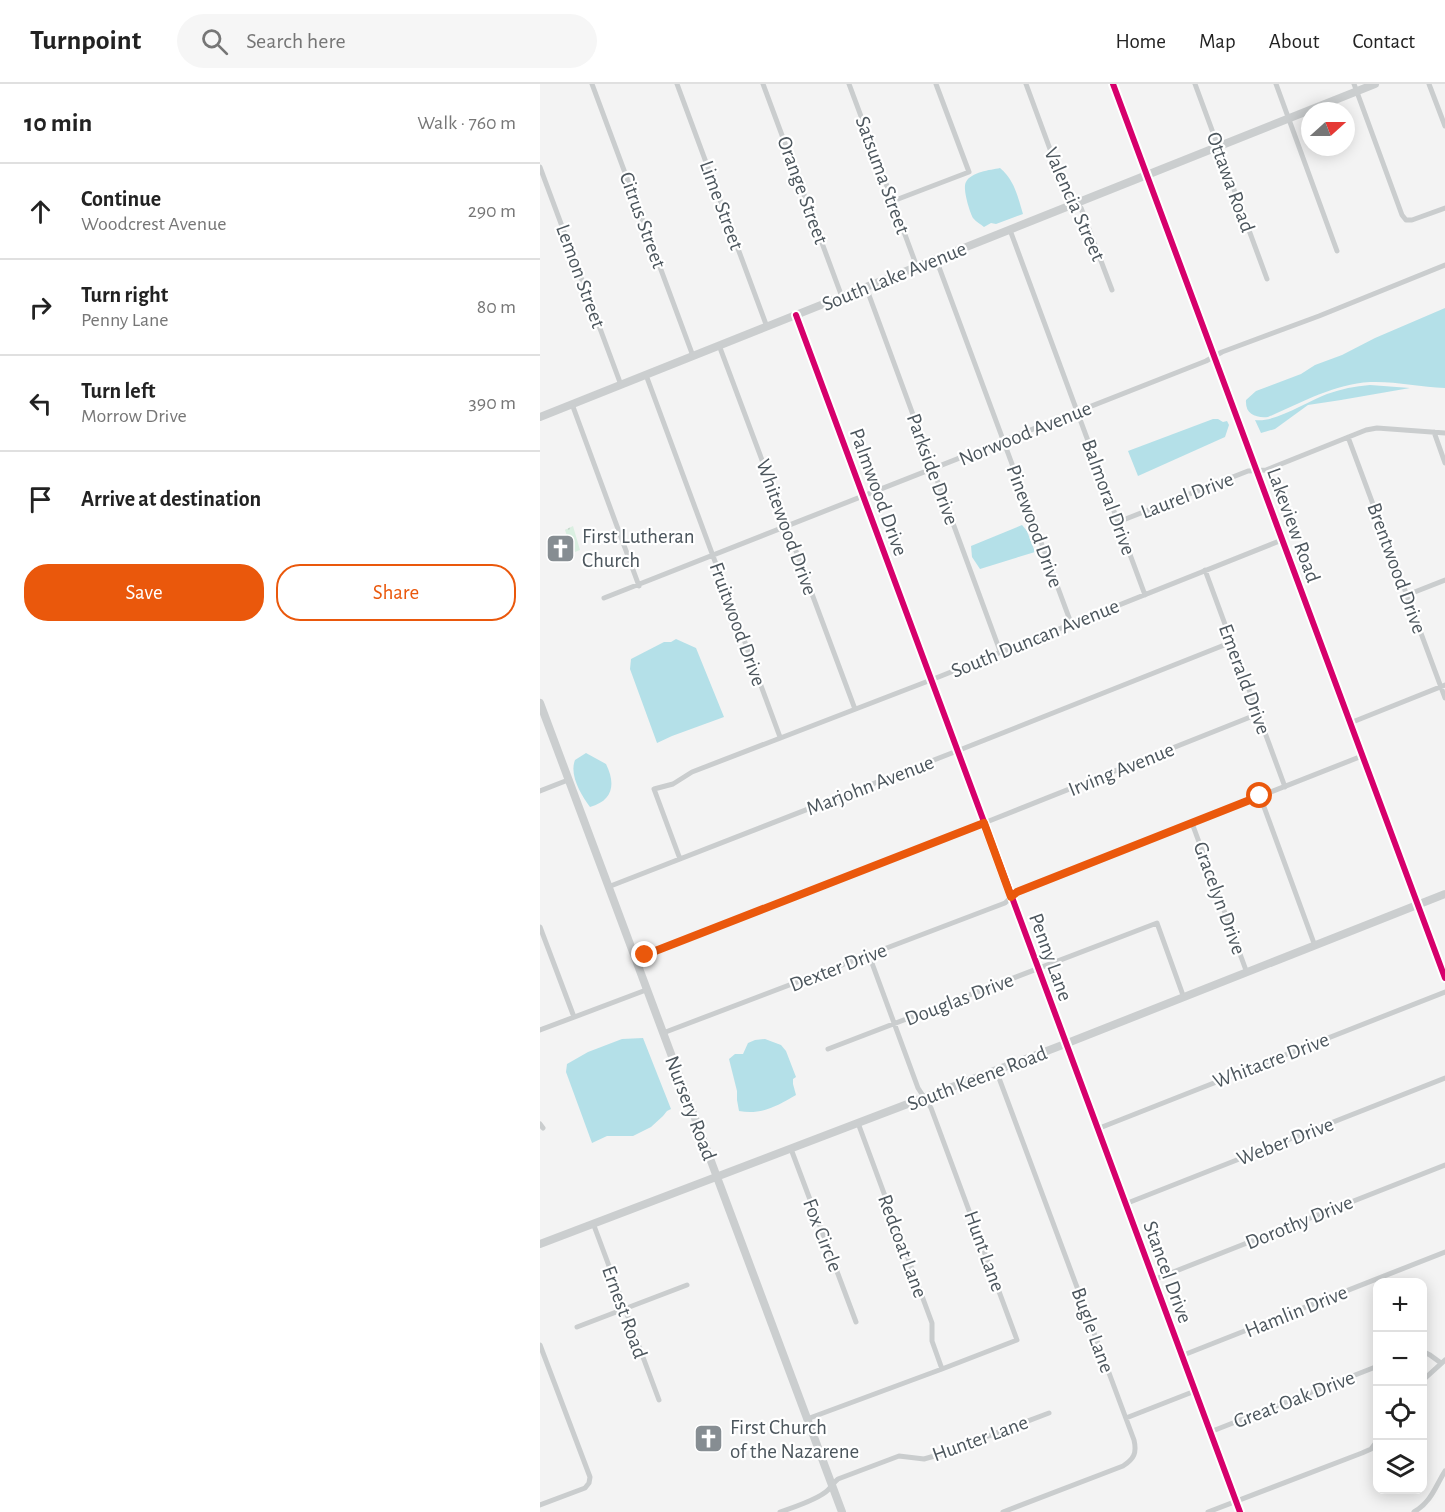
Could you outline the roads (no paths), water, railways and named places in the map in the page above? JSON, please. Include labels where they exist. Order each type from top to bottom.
[{"type":"street","name":"Citrus Street","points":[[592,84],[693,356]]},
{"type":"street","name":"Lime Street","points":[[677,84],[767,327]]},
{"type":"street","name":"Orange Street","points":[[763,84],[842,297]]},
{"type":"street","name":"Satsuma Street","points":[[849,84],[917,267]]},
{"type":"street","points":[[893,201],[969,172],[936,84]]},
{"type":"street","name":"Valencia Street","points":[[1026,84],[1068,198],[1081,208],[1112,290]]},
{"type":"street","name":"Lakeview Road","points":[[1113,84],[1445,978]]},
{"type":"street","name":"Ottawa Road","points":[[1195,84],[1268,279]]},
{"type":"street","points":[[1276,84],[1337,250]]},
{"type":"street","name":"South Lake Avenue","points":[[540,417],[1289,118],[1355,88],[1375,84]]},
{"type":"street","points":[[1430,84],[1445,126]]},
{"type":"street","points":[[1355,88],[1402,215],[1406,220],[1412,220],[1445,208]]},
{"type":"street","name":"Lemon Street","points":[[540,166],[621,385]]},
{"type":"street","name":"Balmoral Drive","points":[[1010,230],[1145,595]]},
{"type":"street","name":"Pinewood Drive","points":[[936,259],[1071,623]]},
{"type":"street","name":"Norwood Avenue","points":[[604,598],[1004,442],[1222,352],[1445,265]]},
{"type":"street","name":"Parkside Drive","points":[[866,287],[1000,651]]},
{"type":"street","name":"Palmwood Drive","points":[[796,315],[931,680]]},
{"type":"street","name":"Whitewood Drive","points":[[719,345],[855,709]]},
{"type":"street","name":"Fruitwood Drive","points":[[646,375],[780,737]]},
{"type":"street","points":[[572,404],[639,585]]},
{"type":"street","points":[[1257,471],[1266,470],[1366,430],[1377,428],[1445,433]]},
{"type":"street","points":[[1434,432],[1445,463]]},
{"type":"street","name":"Brentwood Drive","points":[[1348,437],[1443,686],[1445,698]]},
{"type":"street","name":"Laurel Drive","points":[[1119,522],[1248,471],[1257,471]]},
{"type":"street","name":"South Duncan Avenue","points":[[680,859],[654,789],[674,784],[692,772],[931,680],[1282,540]]},
{"type":"street","name":"Emerald Drive","points":[[1205,570],[1285,787]]},
{"type":"street","points":[[1407,595],[1445,580]]},
{"type":"street","name":"Marjohn Avenue","points":[[608,887],[957,752],[1232,642]]},
{"type":"street","name":"Penny Lane","points":[[931,680],[1065,1044]]},
{"type":"street","points":[[1350,723],[1443,686]]},
{"type":"street","name":"Nursery Road","points":[[541,707],[842,1512]]},
{"type":"street","name":"Irving Avenue","points":[[635,959],[1258,714]]},
{"type":"street","name":"Dexter Drive","points":[[663,1033],[1005,903],[1017,892],[1362,756]]},
{"type":"street","points":[[540,791],[568,780]]},
{"type":"street","points":[[1260,796],[1315,946]]},
{"type":"street","name":"Gracelyn Drive","points":[[1192,823],[1247,973]]},
{"type":"street","name":"South Keene Road","points":[[540,1244],[1184,998],[1445,894]]},
{"type":"street","name":"Douglas Drive","points":[[828,1049],[1157,923],[1184,998]]},
{"type":"street","points":[[540,927],[574,1017]]},
{"type":"street","name":"Hunt Lane","points":[[807,1419],[1017,1340],[931,1108],[918,1088],[869,955]]},
{"type":"street","points":[[540,1030],[646,990]]},
{"type":"street","name":"Whitacre Drive","points":[[1097,1129],[1445,992]]},
{"type":"street","name":"Stancel Drive","points":[[1065,1044],[1240,1512]]},
{"type":"street","name":"Bugle Lane","points":[[996,1070],[1136,1449],[1130,1462],[1123,1466],[1003,1512]]},
{"type":"street","name":"Weber Drive","points":[[1125,1204],[1445,1078]]},
{"type":"street","name":"Redcoat Lane","points":[[858,1123],[932,1323],[932,1341],[942,1369]]},
{"type":"street","name":"Fox Circle","points":[[790,1149],[856,1322]]},
{"type":"street","name":"Dorothy Drive","points":[[1153,1280],[1445,1165]]},
{"type":"street","name":"Ernest Road","points":[[593,1223],[658,1400]]},
{"type":"street","name":"Hamlin Drive","points":[[1181,1356],[1445,1252]]},
{"type":"street","points":[[576,1327],[687,1285]]},
{"type":"street","points":[[540,1345],[590,1477],[585,1488],[540,1505]]},
{"type":"street","points":[[1427,1354],[1443,1361],[1427,1376]]},
{"type":"street","name":"Great Oak Drive","points":[[1210,1432],[1373,1368]]},
{"type":"street","points":[[1126,1418],[1195,1391]]},
{"type":"street","name":"Hunter Lane","points":[[780,1512],[828,1490],[838,1479],[885,1461],[899,1456],[924,1459],[938,1455],[1049,1413]]},
{"type":"street","points":[[1208,1512],[1362,1453],[1373,1446]]},
{"type":"street","points":[[1414,1512],[1424,1506],[1445,1471]]},
{"type":"water","points":[[1000,168],[1012,183],[1023,214],[984,227],[972,215],[965,185],[968,179],[976,174]]},
{"type":"water","points":[[1445,308],[1445,388],[1370,382],[1331,390],[1268,417],[1256,416],[1247,409],[1246,400],[1256,391],[1301,374],[1315,365]]},
{"type":"water","points":[[1370,385],[1410,388],[1308,405],[1275,429],[1261,433],[1255,420],[1282,415],[1332,392]]},
{"type":"water","points":[[1213,419],[1227,421],[1229,425],[1225,437],[1138,476],[1128,451]]},
{"type":"water","points":[[1022,525],[1027,531],[1035,552],[980,569],[972,557],[971,546]]},
{"type":"water","points":[[676,639],[696,648],[724,717],[657,743],[630,669],[631,659],[664,642]]},
{"type":"water","points":[[586,753],[606,764],[611,778],[608,796],[604,801],[590,807],[580,791],[574,772],[575,760]]},
{"type":"water","points":[[643,1038],[671,1109],[651,1127],[633,1136],[607,1136],[592,1143],[566,1072],[567,1064],[588,1052],[622,1039]]},
{"type":"water","points":[[765,1039],[781,1045],[786,1051],[796,1077],[793,1079],[793,1084],[796,1095],[762,1111],[739,1111],[737,1091],[729,1059],[735,1054],[743,1054],[748,1043]]},
{"type":"place","name":"First Lutheran Church","points":[[561,548]]},
{"type":"place","name":"First Church of the Nazarene","points":[[709,1439]]}]
